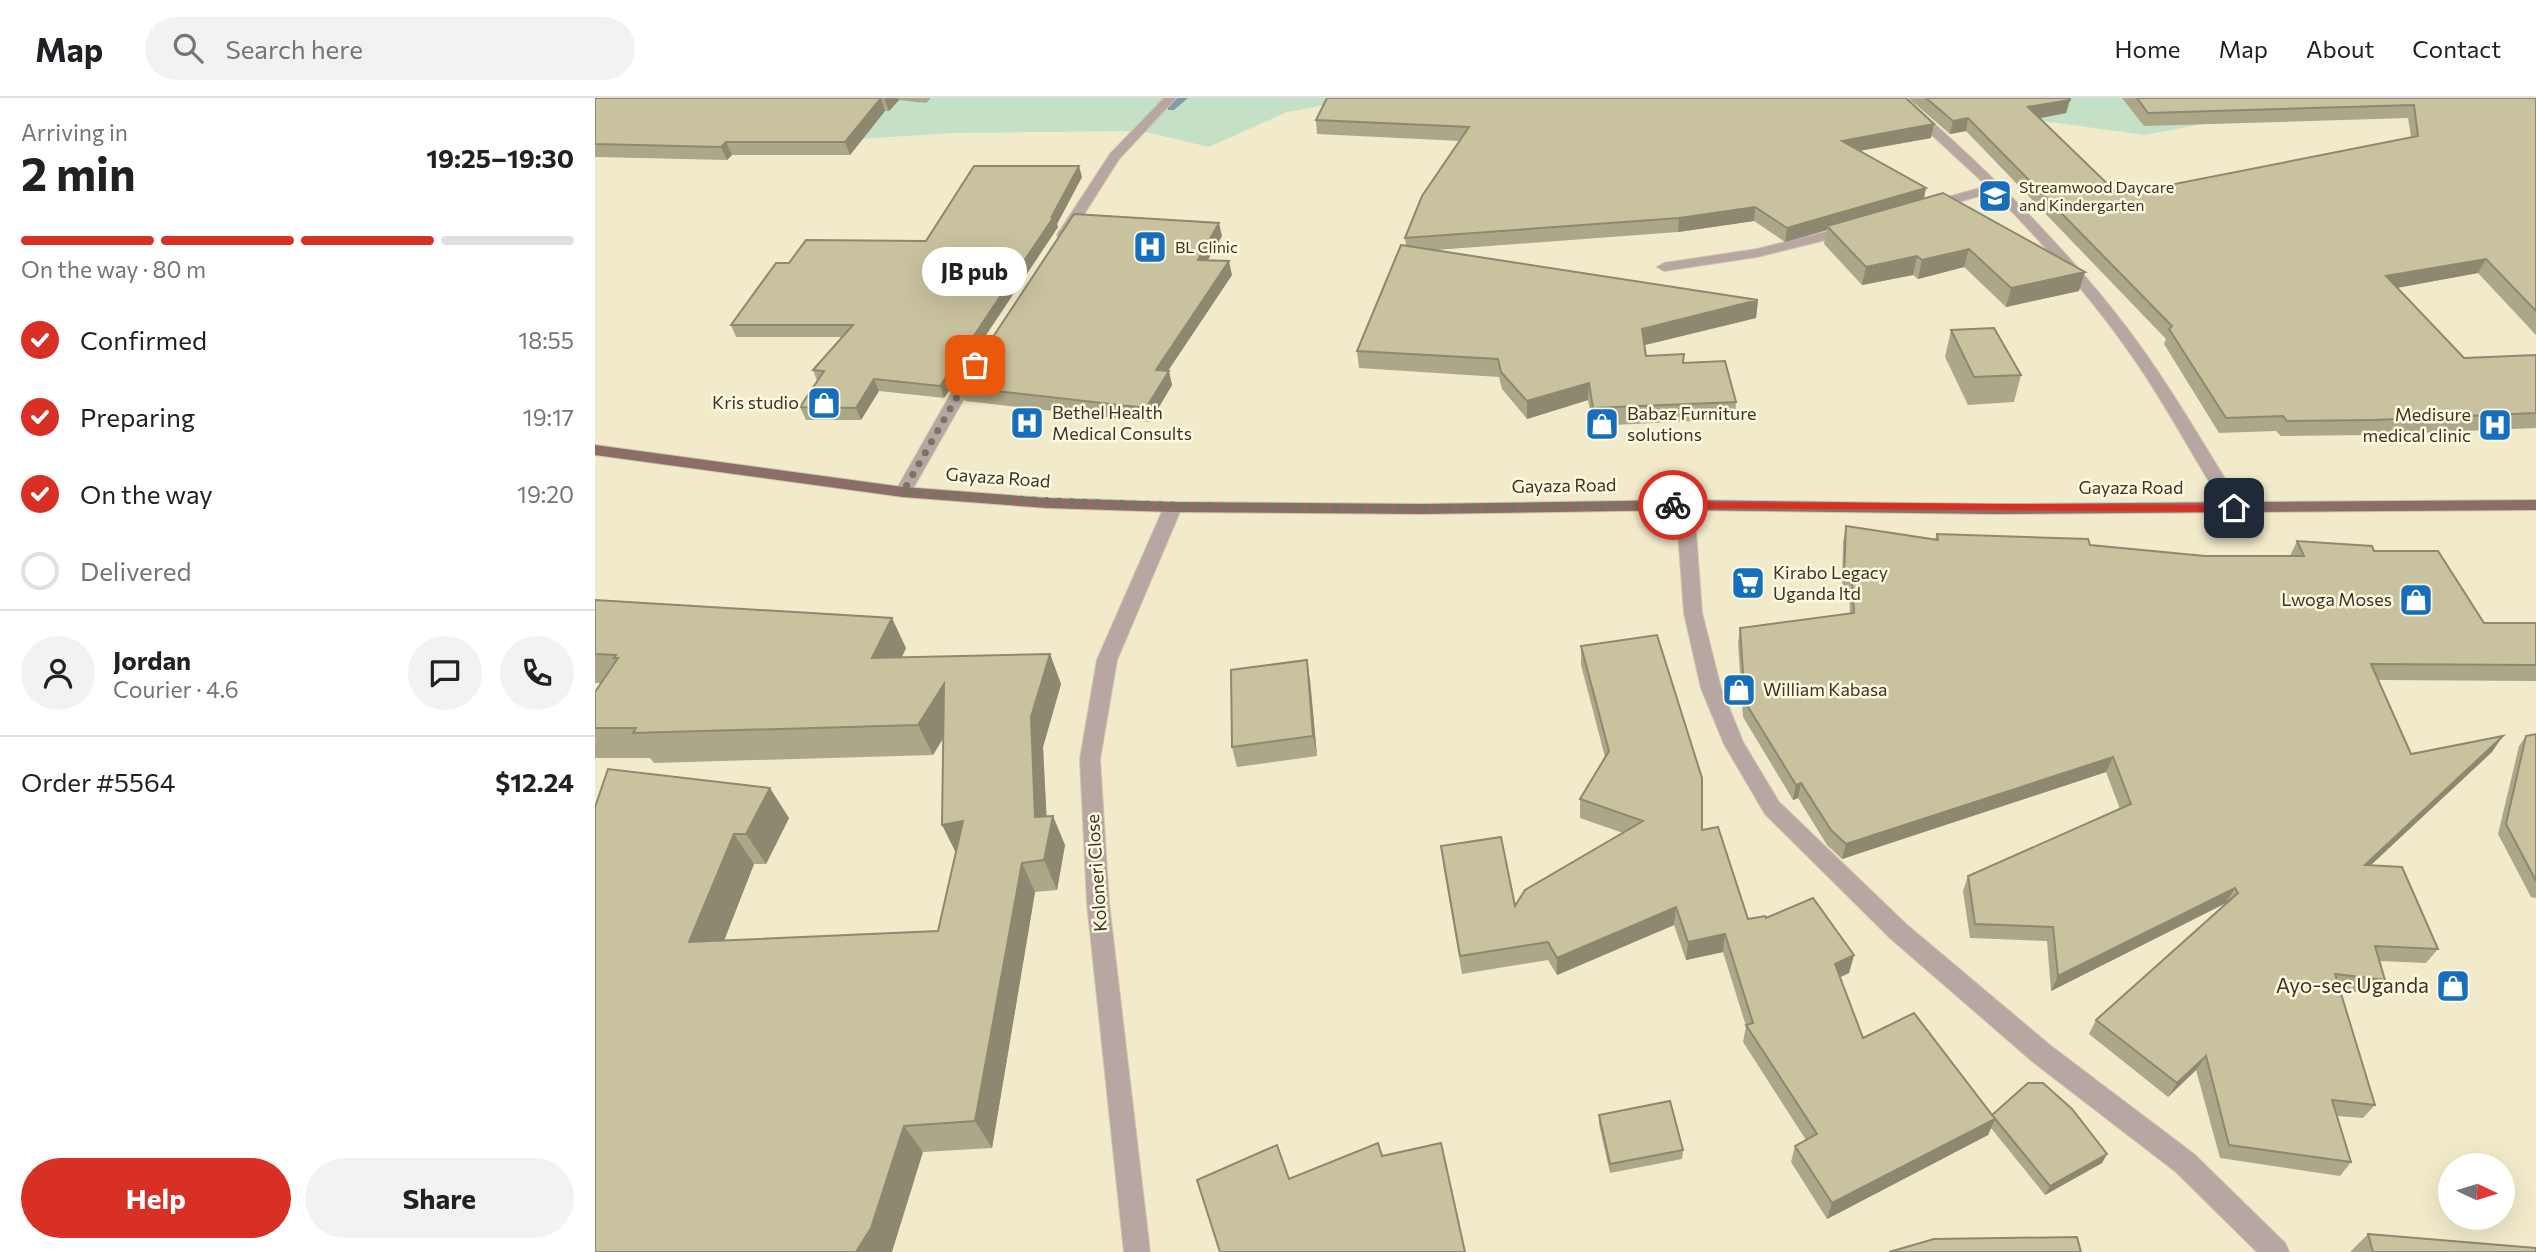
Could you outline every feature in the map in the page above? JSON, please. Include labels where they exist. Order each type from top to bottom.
[{"type":"main road","name":"Gayaza Road","points":[[595,450],[903,492],[1047,503],[1173,507],[1421,509],[1685,505],[2234,508],[2536,505]]},
{"type":"street","points":[[1057,244],[1114,157],[1170,98]]},
{"type":"street","points":[[1898,98],[2047,242],[2121,331],[2158,383],[2234,508]]},
{"type":"street","points":[[1920,209],[1994,188]]},
{"type":"street","points":[[1664,267],[1752,256],[1858,227]]},
{"type":"street","points":[[903,492],[961,386],[984,353]]},
{"type":"street","points":[[1685,505],[1693,613],[1711,688],[1734,744],[1772,808],[1898,932],[2042,1054],[2185,1163],[2276,1252]]},
{"type":"street","name":"Koloneri Close","points":[[1137,1252],[1098,903],[1090,759],[1107,660],[1173,507]]},
{"type":"green space","points":[[595,98],[1365,98],[1287,112],[1209,147],[1141,131],[954,133],[758,145]]},
{"type":"green space","points":[[1909,98],[2340,98],[2145,135],[1941,107]]},
{"type":"building","points":[[595,98],[881,98],[845,142],[726,142],[721,147],[595,144]]},
{"type":"building","points":[[1327,98],[1906,98],[1934,124],[1842,141],[1926,188],[1787,228],[1755,207],[1679,218],[1405,238],[1422,196],[1469,127],[1316,120]]},
{"type":"building","points":[[1926,98],[2070,98],[2028,107],[2119,195],[2418,136],[2414,105],[2148,113],[2137,98],[2536,98],[2536,311],[2486,259],[2386,276],[2464,358],[2536,355],[2536,413],[2374,420],[2287,421],[2283,416],[2226,418],[2169,329],[2172,326],[1968,118],[1953,121]]},
{"type":"building","points":[[974,166],[1079,166],[1051,218],[1055,215],[940,386],[874,379],[856,408],[800,407],[824,371],[813,370],[853,325],[731,325],[776,263],[789,263],[806,240],[926,241]]},
{"type":"building","points":[[1943,193],[2085,272],[2011,288],[1969,249],[1922,260],[1917,256],[1866,267],[1827,226]]},
{"type":"building","points":[[1074,214],[1219,223],[1198,260],[1229,261],[1156,370],[1169,371],[1146,408],[960,387]]},
{"type":"building","points":[[1401,245],[1758,300],[1642,329],[1646,356],[1684,354],[1683,363],[1725,361],[1736,402],[1593,408],[1589,383],[1527,401],[1501,372],[1498,359],[1357,351]]},
{"type":"building","points":[[1994,328],[2021,375],[1974,377],[1951,330]]},
{"type":"building","points":[[1846,526],[1938,540],[1937,534],[2088,539],[2090,545],[2205,556],[2304,556],[2297,541],[2372,546],[2374,551],[2438,551],[2484,623],[2536,623],[2536,665],[2371,664],[2411,754],[2503,736],[2365,865],[2402,867],[2438,949],[2375,946],[2385,980],[2335,974],[2375,1105],[2332,1100],[2351,1162],[2229,1145],[2206,1056],[2177,1083],[2096,1020],[2238,893],[2235,888],[2058,976],[2053,927],[1975,924],[1968,876],[2131,804],[2113,757],[1846,844],[1831,830],[1801,783],[1796,785],[1745,702],[1740,628],[1854,613],[1852,576],[1844,576]]},
{"type":"building","points":[[595,600],[892,618],[872,658],[1050,654],[1031,717],[1035,817],[1053,816],[1044,860],[1022,863],[975,1121],[904,1126],[871,1228],[856,1252],[595,1252],[595,807],[608,769],[770,788],[746,834],[734,834],[689,942],[938,931],[963,821],[942,825],[944,684],[918,725],[633,733],[636,728],[595,728],[595,692],[618,658],[614,658],[616,655],[595,654]]},
{"type":"building","points":[[1657,635],[1702,778],[1702,830],[1718,827],[1748,919],[1766,918],[1813,898],[1854,955],[1835,964],[1863,1038],[1914,1013],[1995,1119],[1832,1203],[1795,1146],[1817,1134],[1746,1025],[1753,1023],[1725,934],[1688,942],[1676,907],[1557,958],[1548,942],[1460,956],[1441,846],[1501,837],[1515,906],[1525,890],[1643,821],[1580,799],[1609,751],[1581,646]]},
{"type":"building","points":[[1307,660],[1313,736],[1232,747],[1231,670]]},
{"type":"building","points":[[2536,734],[2536,881],[2506,824],[2526,736]]},
{"type":"building","points":[[2028,1083],[2043,1083],[2072,1109],[2107,1154],[2050,1186],[1992,1115]]},
{"type":"building","points":[[1670,1101],[1683,1150],[1610,1164],[1599,1115]]},
{"type":"building","points":[[1378,1143],[1382,1156],[1441,1143],[1465,1252],[1220,1252],[1197,1180],[1277,1145],[1289,1179]]},
{"type":"building","points":[[2368,1234],[2536,1248],[2536,1252],[2373,1252]]},
{"type":"building","points":[[2077,1237],[2081,1252],[1889,1252],[1934,1239]]},
{"type":"waterway","points":[[1171,108],[1183,98]]},
{"type":"way so far","points":[[975,365],[903,492],[1047,503],[1173,507],[1421,509],[1673,505]]},
{"type":"place","name":"Streamwood Daycare and Kindergarten","points":[[1995,196]]},
{"type":"place","name":"BL Clinic","points":[[1150,247]]},
{"type":"place","name":"JB pub","points":[[975,365]]},
{"type":"place","name":"Kris studio","points":[[824,403]]},
{"type":"place","name":"Bethel Health Medical Consults","points":[[1027,423]]},
{"type":"place","name":"Babaz Furniture solutions","points":[[1602,424]]},
{"type":"place","name":"Medisure medical clinic","points":[[2495,425]]},
{"type":"place","name":"Kirabo Legacy Uganda ltd","points":[[1748,583]]},
{"type":"place","name":"Lwoga Moses","points":[[2416,600]]},
{"type":"place","name":"William Kabasa","points":[[1739,690]]},
{"type":"place","name":"Ayo-sec Uganda","points":[[2453,986]]},
{"type":"route","points":[[1673,505],[1994,509],[2234,508]]}]
